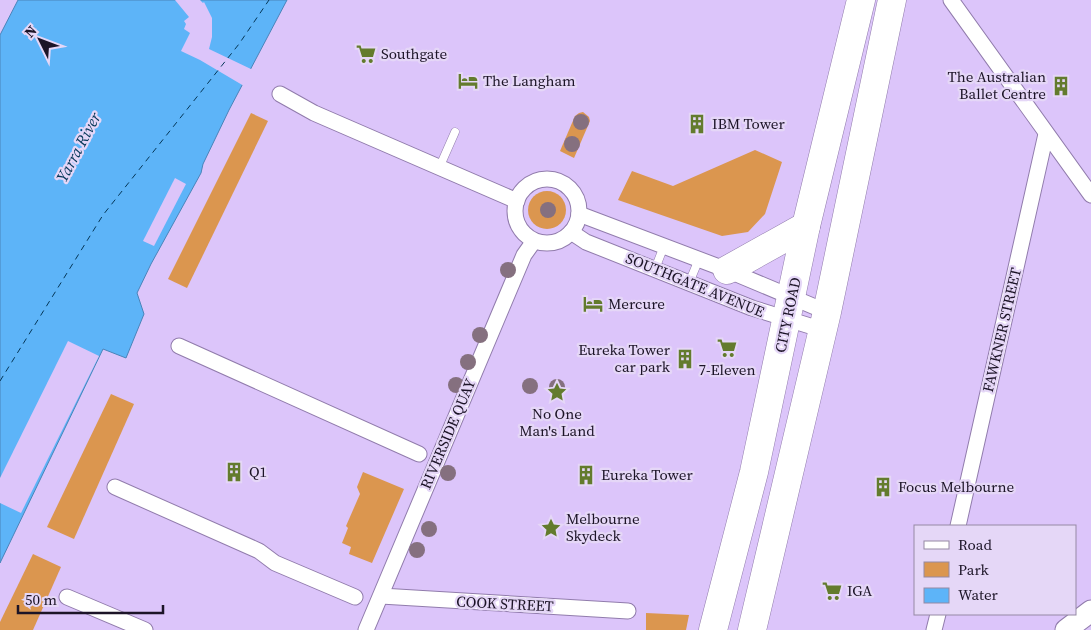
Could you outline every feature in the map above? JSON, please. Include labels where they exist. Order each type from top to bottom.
[{"type":"highway","name":"CITY ROAD","points":[[713,630],[755,466],[790,309],[806,226],[860,0]]},
{"type":"highway","points":[[752,630],[825,321],[892,0]]},
{"type":"highway","points":[[727,270],[806,226]]},
{"type":"main road","points":[[1066,630],[1091,611]]},
{"type":"street","points":[[951,0],[1091,196]]},
{"type":"street","points":[[280,94],[314,113],[517,201]]},
{"type":"street","name":"FAWKNER STREET","points":[[958,525],[1046,134]]},
{"type":"street","points":[[551,179],[561,182],[569,188],[575,196],[579,214],[576,224],[564,239],[554,243],[544,243],[534,240],[520,228],[516,219],[517,201],[520,193],[533,182],[551,179]]},
{"type":"street","name":"SOUTHGATE AVENUE","points":[[579,214],[727,270],[790,309],[825,321]]},
{"type":"street","name":"SOUTHGATE AVENUE","points":[[571,232],[586,242],[752,308],[790,309],[825,321]]},
{"type":"street","name":"RIVERSIDE QUAY","points":[[366,630],[524,255],[534,240]]},
{"type":"street","points":[[180,346],[419,454]]},
{"type":"street","points":[[115,487],[260,551],[275,563],[355,598]]},
{"type":"street","name":"COOK STREET","points":[[381,596],[628,611]]},
{"type":"street","points":[[67,597],[145,630]]},
{"type":"street","points":[[934,630],[938,615]]},
{"type":"lane","points":[[440,166],[455,132]]},
{"type":"lane","points":[[655,269],[664,246]]},
{"type":"lane","points":[[690,283],[699,259]]},
{"type":"green space","points":[[583,112],[589,117],[590,121],[574,158],[560,151],[575,116]]},
{"type":"green space","points":[[251,113],[268,121],[187,288],[168,279]]},
{"type":"green space","points":[[755,150],[782,162],[765,214],[748,232],[722,236],[618,200],[632,171],[673,186]]},
{"type":"green space","points":[[547,191],[560,197],[566,210],[560,223],[547,229],[534,223],[528,210],[534,197]]},
{"type":"green space","points":[[111,394],[134,404],[74,539],[47,527]]},
{"type":"green space","points":[[363,472],[404,489],[372,563],[349,554],[351,547],[342,543],[348,528],[346,526],[360,494],[357,487]]},
{"type":"green space","points":[[33,554],[61,567],[33,630],[0,630],[0,622]]},
{"type":"green space","points":[[646,613],[689,615],[686,630],[646,630]]},
{"type":"water","name":"Yarra River","points":[[18,0],[287,0],[229,110],[203,164],[201,173],[137,293],[144,314],[126,358],[103,349],[0,563],[0,35]]},
{"type":"pier","points":[[175,0],[200,0],[204,2],[212,18],[212,37],[209,49],[253,70],[244,86],[181,51],[190,33],[184,29],[186,24],[184,21],[189,17]]},
{"type":"pier","points":[[175,178],[186,184],[154,246],[143,241]]},
{"type":"pier","points":[[68,341],[99,356],[21,513],[0,503],[0,478]]},
{"type":"ferry route","points":[[0,381],[103,215],[239,44],[269,0]]},
{"type":"place","name":"Southgate","points":[[366,54]]},
{"type":"place","name":"The Langham","points":[[468,81]]},
{"type":"place","name":"The Australian Ballet Centre","points":[[1061,86]]},
{"type":"place","name":"IBM Tower","points":[[697,124]]},
{"type":"place","name":"Mercure","points":[[593,304]]},
{"type":"place","name":"7-Eleven","points":[[727,348]]},
{"type":"place","name":"Eureka Tower car park","points":[[685,359]]},
{"type":"place","name":"No One Man's Land","points":[[557,392]]},
{"type":"place","name":"Q1","points":[[234,472]]},
{"type":"place","name":"Eureka Tower","points":[[586,475]]},
{"type":"place","name":"Focus Melbourne","points":[[883,487]]},
{"type":"place","name":"Melbourne Skydeck","points":[[551,528]]},
{"type":"place","name":"IGA","points":[[832,591]]}]
